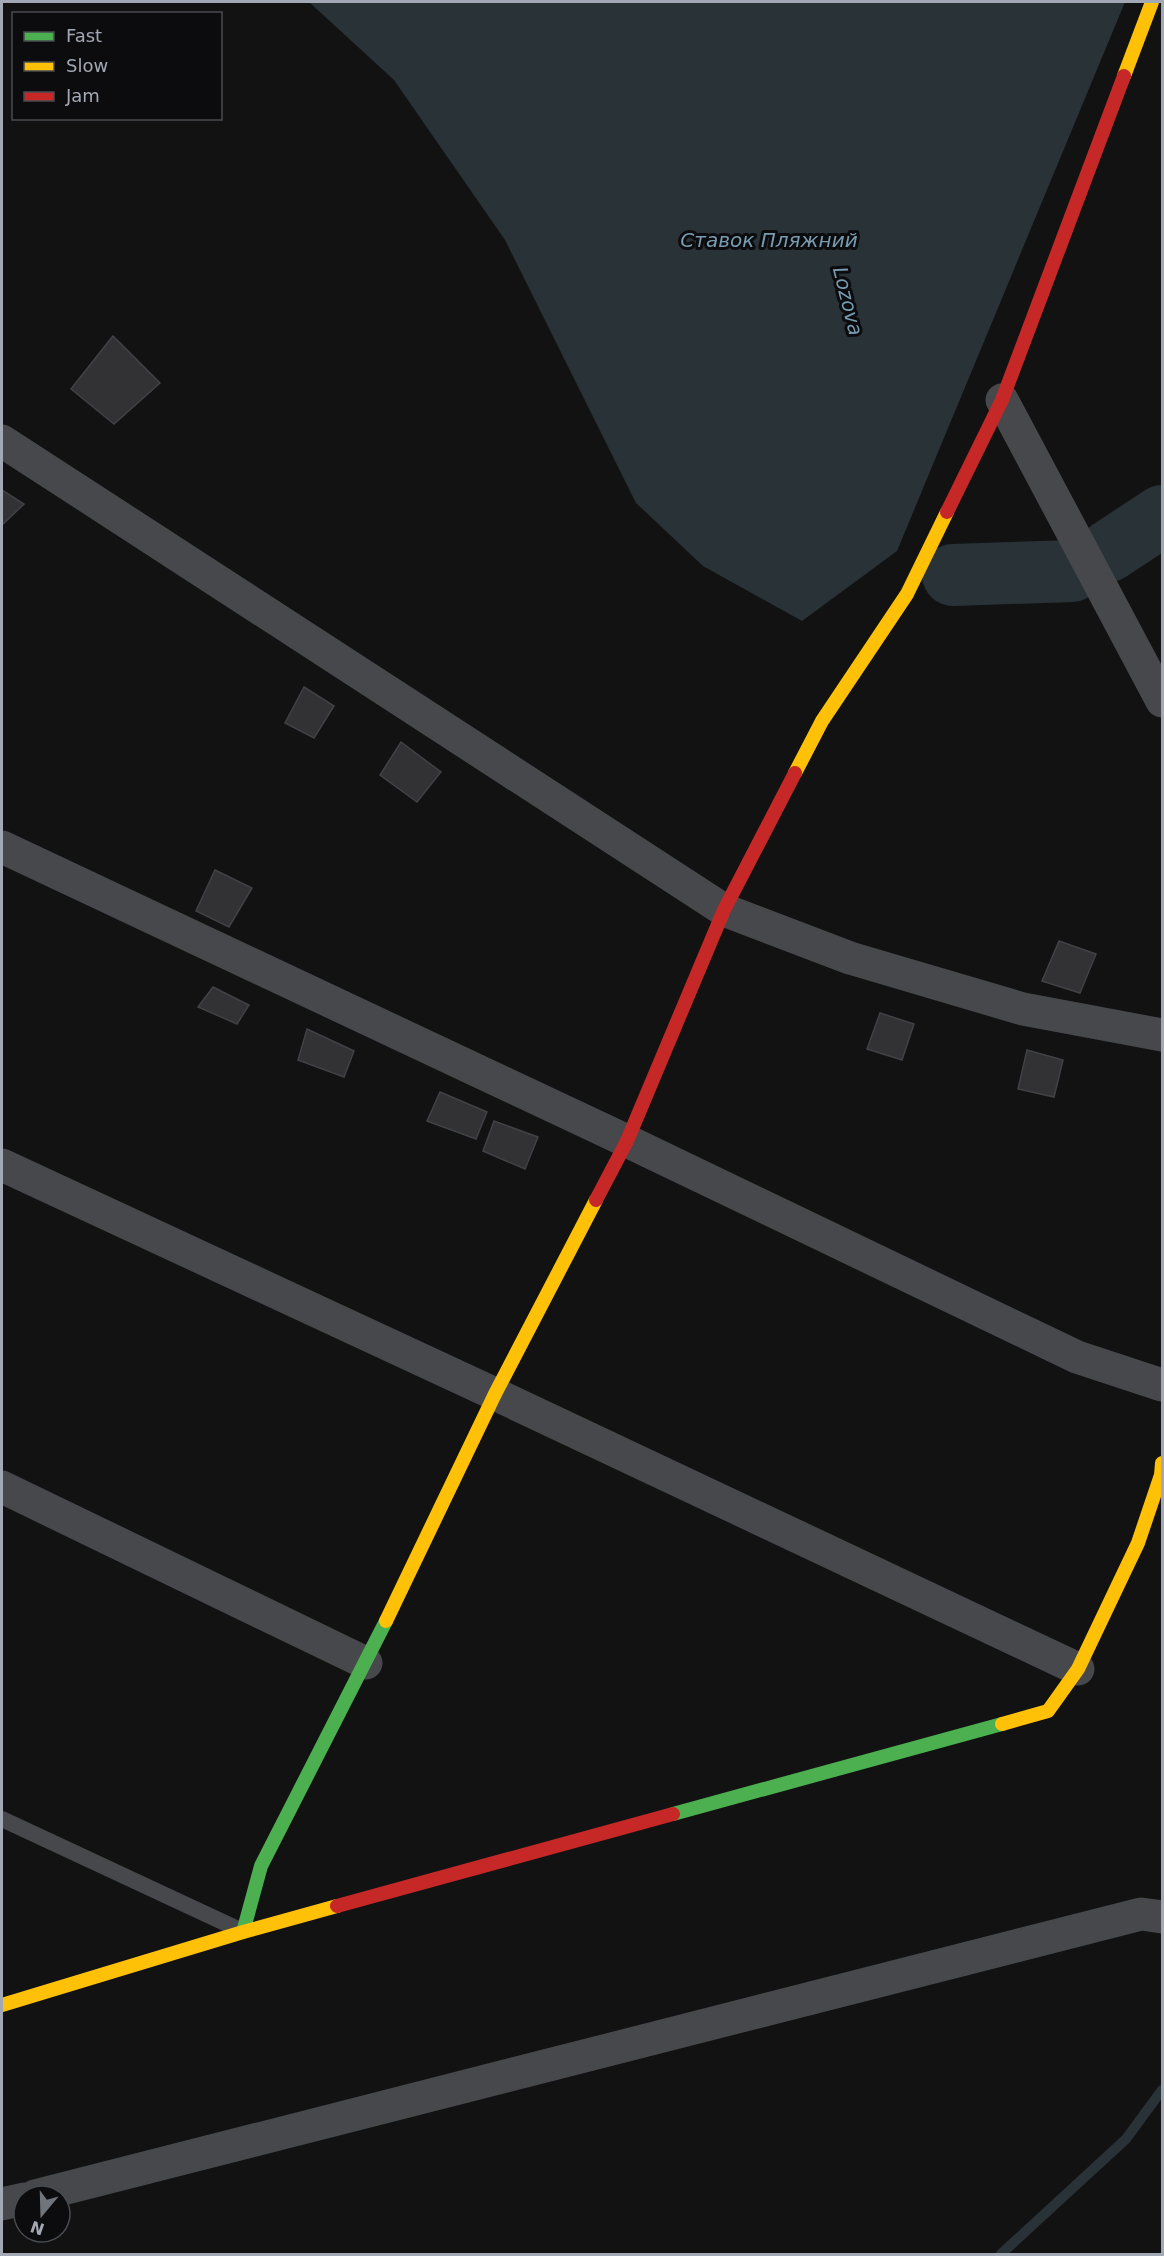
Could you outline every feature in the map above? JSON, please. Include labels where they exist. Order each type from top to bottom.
[{"type":"street","points":[[243,1932],[261,1866],[366,1663],[495,1394],[627,1141],[724,910],[822,721],[907,594],[1002,400],[1152,2]]},
{"type":"street","points":[[1002,400],[1162,701]]},
{"type":"street","points":[[2,441],[724,910],[850,958],[1023,1009],[1162,1035]]},
{"type":"street","points":[[2,847],[627,1141],[1077,1357],[1162,1385]]},
{"type":"street","points":[[2,1165],[1078,1669]]},
{"type":"street","points":[[2,2005],[243,1932],[1048,1711],[1078,1669],[1138,1543],[1161,1475],[1162,1463]]},
{"type":"street","points":[[2,1487],[366,1663]]},
{"type":"street","points":[[72,2187],[1141,1914],[1162,1917]]},
{"type":"lane","points":[[2,1819],[243,1932]]},
{"type":"water","name":"Ставок Пляжний","points":[[309,2],[1125,2],[897,551],[802,621],[703,566],[636,503],[505,240],[394,80]]},
{"type":"building","points":[[113,336],[160,383],[114,424],[71,389]]},
{"type":"building","points":[[2,490],[24,504],[2,525]]},
{"type":"building","points":[[304,687],[334,706],[314,738],[285,723]]},
{"type":"building","points":[[401,742],[441,772],[417,802],[380,775]]},
{"type":"building","points":[[215,870],[252,888],[229,927],[196,911]]},
{"type":"building","points":[[1059,941],[1096,954],[1080,993],[1042,981]]},
{"type":"building","points":[[213,987],[249,1005],[237,1024],[198,1007]]},
{"type":"building","points":[[880,1013],[914,1024],[902,1060],[867,1049]]},
{"type":"building","points":[[307,1029],[354,1051],[344,1077],[298,1060]]},
{"type":"building","points":[[1027,1050],[1063,1060],[1054,1097],[1018,1089]]},
{"type":"building","points":[[440,1092],[487,1112],[476,1139],[427,1121]]},
{"type":"building","points":[[494,1121],[538,1137],[525,1169],[483,1151]]},
{"type":"waterway","name":"Lozova","points":[[1109,551],[1162,516]]},
{"type":"waterway","name":"Lozova","points":[[953,575],[1072,571]]},
{"type":"waterway","points":[[1001,2254],[1126,2139],[1162,2090]]},
{"type":"traffic: fast","points":[[243,1932],[261,1866],[386,1621]]},
{"type":"traffic: fast","points":[[673,1814],[1002,1724]]},
{"type":"traffic: slow","points":[[1124,76],[1152,2]]},
{"type":"traffic: slow","points":[[795,773],[822,721],[907,594],[947,512]]},
{"type":"traffic: slow","points":[[386,1621],[495,1394],[596,1200]]},
{"type":"traffic: slow","points":[[1002,1724],[1048,1711],[1078,1669],[1138,1543],[1161,1475],[1162,1463]]},
{"type":"traffic: slow","points":[[2,2005],[337,1906]]},
{"type":"traffic: jam","points":[[947,512],[1002,400],[1124,76]]},
{"type":"traffic: jam","points":[[596,1200],[627,1141],[724,910],[795,773]]},
{"type":"traffic: jam","points":[[337,1906],[673,1814]]}]
